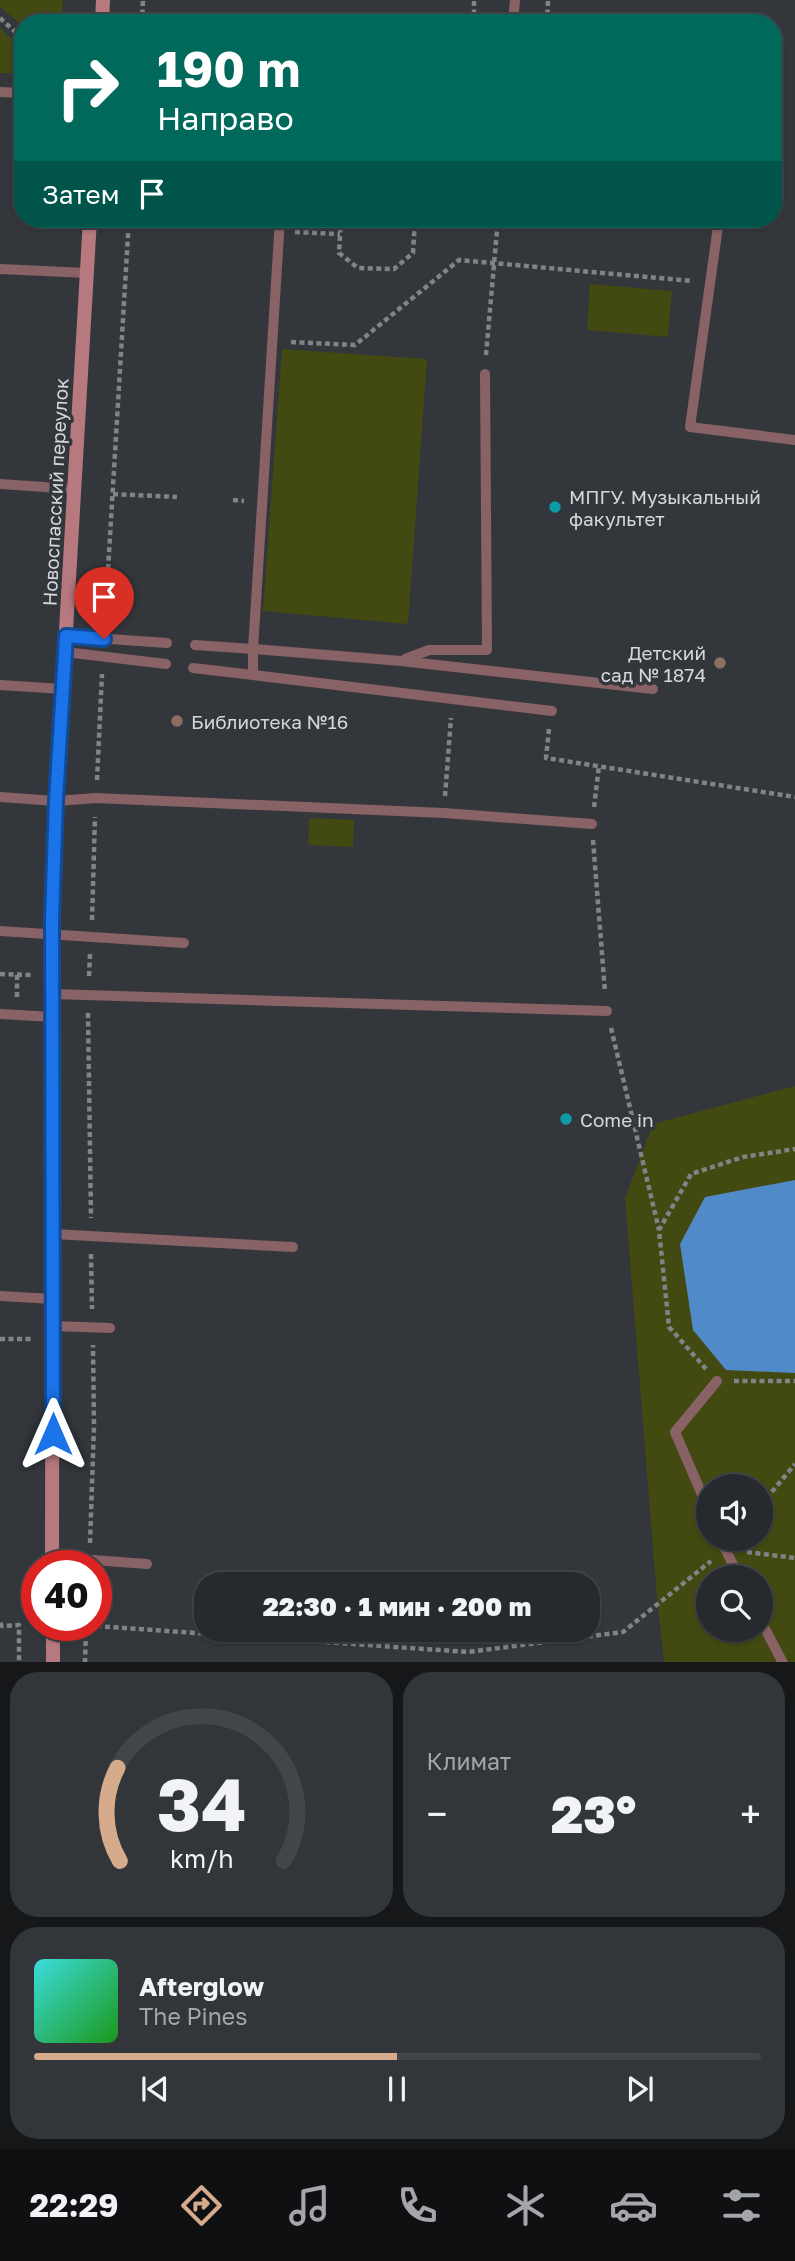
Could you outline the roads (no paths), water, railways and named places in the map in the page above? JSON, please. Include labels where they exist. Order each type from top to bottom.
[{"type":"street","name":"Новоспасский переулок","points":[[52,1550],[53,936],[56,801],[90,228]]},
{"type":"street","points":[[53,1641],[53,1662]]},
{"type":"lane","points":[[253,675],[279,228]]},
{"type":"lane","points":[[718,228],[690,427],[795,440]]},
{"type":"lane","points":[[0,269],[87,273]]},
{"type":"lane","points":[[401,661],[429,650],[488,650],[485,373]]},
{"type":"lane","points":[[0,484],[74,489]]},
{"type":"lane","points":[[66,636],[167,643]]},
{"type":"lane","points":[[195,645],[401,661],[653,689]]},
{"type":"lane","points":[[65,652],[166,664]]},
{"type":"lane","points":[[193,668],[552,711]]},
{"type":"lane","points":[[0,685],[63,689]]},
{"type":"lane","points":[[0,797],[56,801],[96,798],[444,813],[592,824]]},
{"type":"lane","points":[[0,931],[184,943]]},
{"type":"lane","points":[[53,994],[607,1011]]},
{"type":"lane","points":[[0,1014],[53,1017]]},
{"type":"lane","points":[[53,1234],[293,1247]]},
{"type":"lane","points":[[0,1296],[53,1300]]},
{"type":"lane","points":[[53,1326],[110,1328]]},
{"type":"lane","points":[[696,1480],[676,1432],[717,1381]]},
{"type":"lane","points":[[112,1562],[147,1564]]},
{"type":"lane","points":[[772,1642],[783,1662]]},
{"type":"water","points":[[795,1180],[795,1373],[726,1370],[693,1330],[680,1244],[705,1197]]},
{"type":"place","name":"МПГУ. Музыкальный факультет","points":[[555,507]]},
{"type":"place","name":"Детский сад № 1874","points":[[720,663]]},
{"type":"place","name":"Библиотека №16","points":[[177,721]]},
{"type":"place","name":"Come in","points":[[566,1119]]}]
